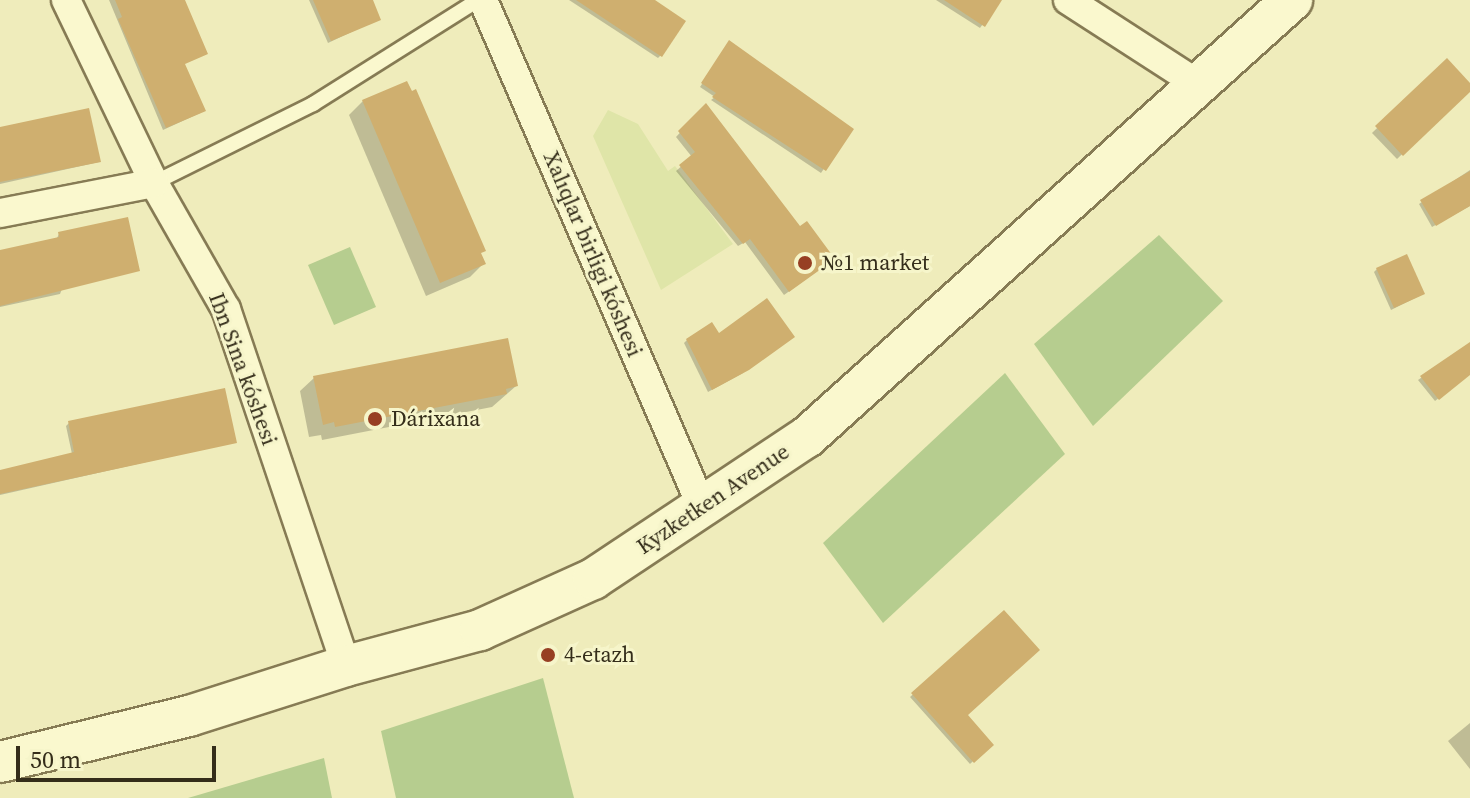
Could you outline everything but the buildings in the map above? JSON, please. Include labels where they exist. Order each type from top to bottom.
[{"type":"street","name":"Ibn Sina kóshesi","points":[[66,0],[154,183],[226,309],[346,666]]},
{"type":"street","name":"Xalıqlar birligi kóshesi","points":[[480,0],[702,507]]},
{"type":"street","points":[[1068,0],[1198,84]]},
{"type":"street","name":"Kyzketken Avenue","points":[[0,762],[189,716],[346,666],[480,630],[593,579],[807,437],[1292,0]]},
{"type":"street","points":[[0,213],[154,183]]},
{"type":"lane","points":[[154,183],[313,104],[480,0]]},
{"type":"green space","points":[[608,110],[638,124],[668,171],[675,166],[733,244],[661,290],[593,136]]},
{"type":"green space","points":[[1159,235],[1223,301],[1093,426],[1034,344]]},
{"type":"green space","points":[[350,247],[376,307],[334,325],[308,265]]},
{"type":"green space","points":[[1005,373],[1065,454],[883,623],[823,543]]},
{"type":"green space","points":[[543,678],[574,798],[396,798],[381,731]]},
{"type":"green space","points":[[324,758],[332,798],[188,798]]},
{"type":"place","name":"№1 market","points":[[805,263]]},
{"type":"place","name":"Dárixana","points":[[375,419]]},
{"type":"place","name":"4-etazh","points":[[548,655]]}]
